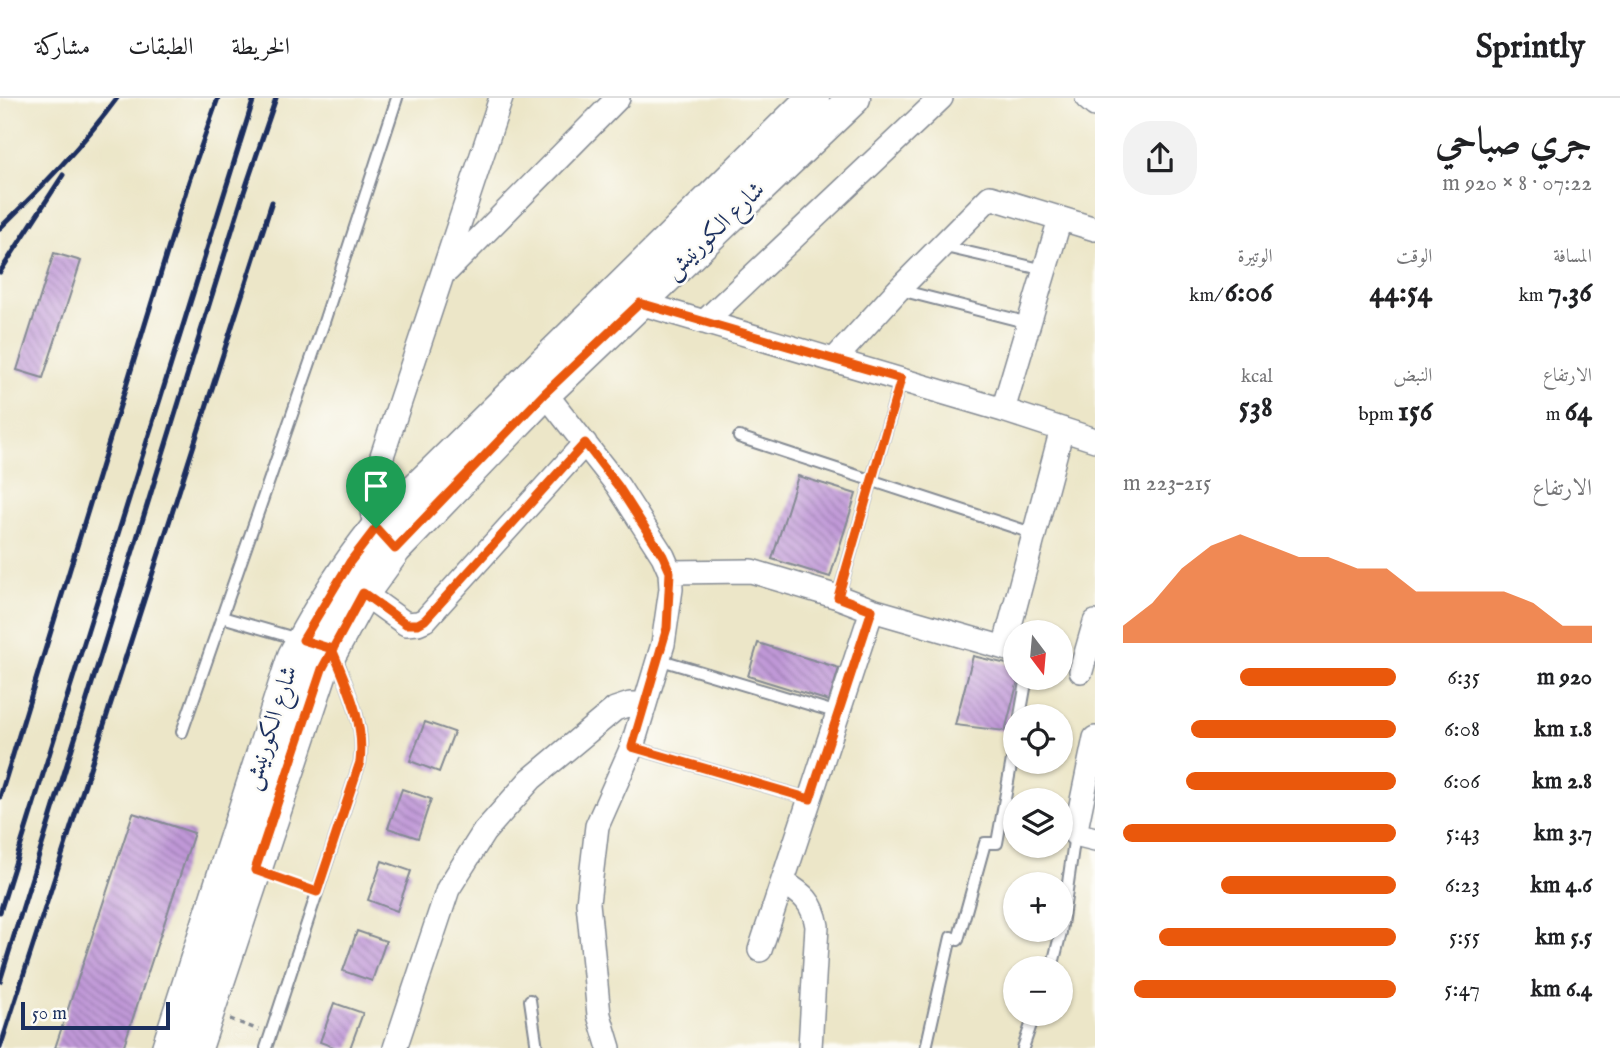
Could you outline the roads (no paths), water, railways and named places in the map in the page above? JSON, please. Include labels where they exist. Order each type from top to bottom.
[{"type":"street","points":[[385,539],[370,508],[372,486],[501,98]]},
{"type":"street","points":[[444,275],[618,98]]},
{"type":"street","name":"شارع الكورنيش","points":[[168,1048],[294,656],[317,645],[363,593],[385,539],[813,98]]},
{"type":"street","name":"شارع الكورنيش","points":[[196,1048],[322,669],[317,645],[350,562],[385,539],[545,393],[854,98]]},
{"type":"street","points":[[704,322],[941,98]]},
{"type":"street","points":[[1087,98],[1095,105]]},
{"type":"street","points":[[834,360],[898,290],[990,197],[1095,229]]},
{"type":"street","points":[[1003,410],[1060,219]]},
{"type":"street","points":[[640,303],[901,379],[1095,440]]},
{"type":"street","points":[[545,393],[618,486],[663,556],[670,572],[667,628],[632,747],[597,826],[588,903],[599,1015],[609,1048]]},
{"type":"street","points":[[1016,620],[1062,429]]},
{"type":"street","points":[[363,593],[406,624],[418,624],[425,620],[585,443]]},
{"type":"street","points":[[670,572],[751,571],[1003,648]]},
{"type":"street","points":[[760,950],[872,610]]},
{"type":"street","points":[[1079,670],[1095,622]]},
{"type":"street","points":[[395,1048],[448,889],[484,832],[531,779],[605,717],[623,706],[643,704]]},
{"type":"street","points":[[1085,837],[1095,738]]},
{"type":"street","points":[[783,882],[806,895],[814,910],[817,926],[810,1048]]},
{"type":"lane","points":[[182,732],[397,98]]},
{"type":"lane","points":[[941,246],[1045,270]]},
{"type":"lane","points":[[898,290],[1029,324]]},
{"type":"lane","points":[[838,597],[901,379]]},
{"type":"lane","points":[[739,438],[1035,534]]},
{"type":"lane","points":[[222,617],[317,645],[353,701],[362,744],[360,762],[266,1048]]},
{"type":"lane","points":[[658,659],[838,713]]},
{"type":"lane","points":[[632,747],[810,799]]},
{"type":"lane","points":[[926,1048],[951,937],[958,940],[985,843],[997,843],[1009,774]]},
{"type":"lane","points":[[1055,956],[1085,837]]},
{"type":"lane","points":[[530,1000],[537,1048]]},
{"type":"lane","points":[[1023,1048],[1031,1026]]},
{"type":"railway","points":[[0,228],[61,166],[117,98]]},
{"type":"railway","points":[[0,797],[189,181],[218,98]]},
{"type":"railway","points":[[0,912],[254,98]]},
{"type":"railway","points":[[0,981],[243,195],[276,98]]},
{"type":"railway","points":[[0,272],[63,175]]},
{"type":"railway","points":[[0,1048],[272,202]]}]
